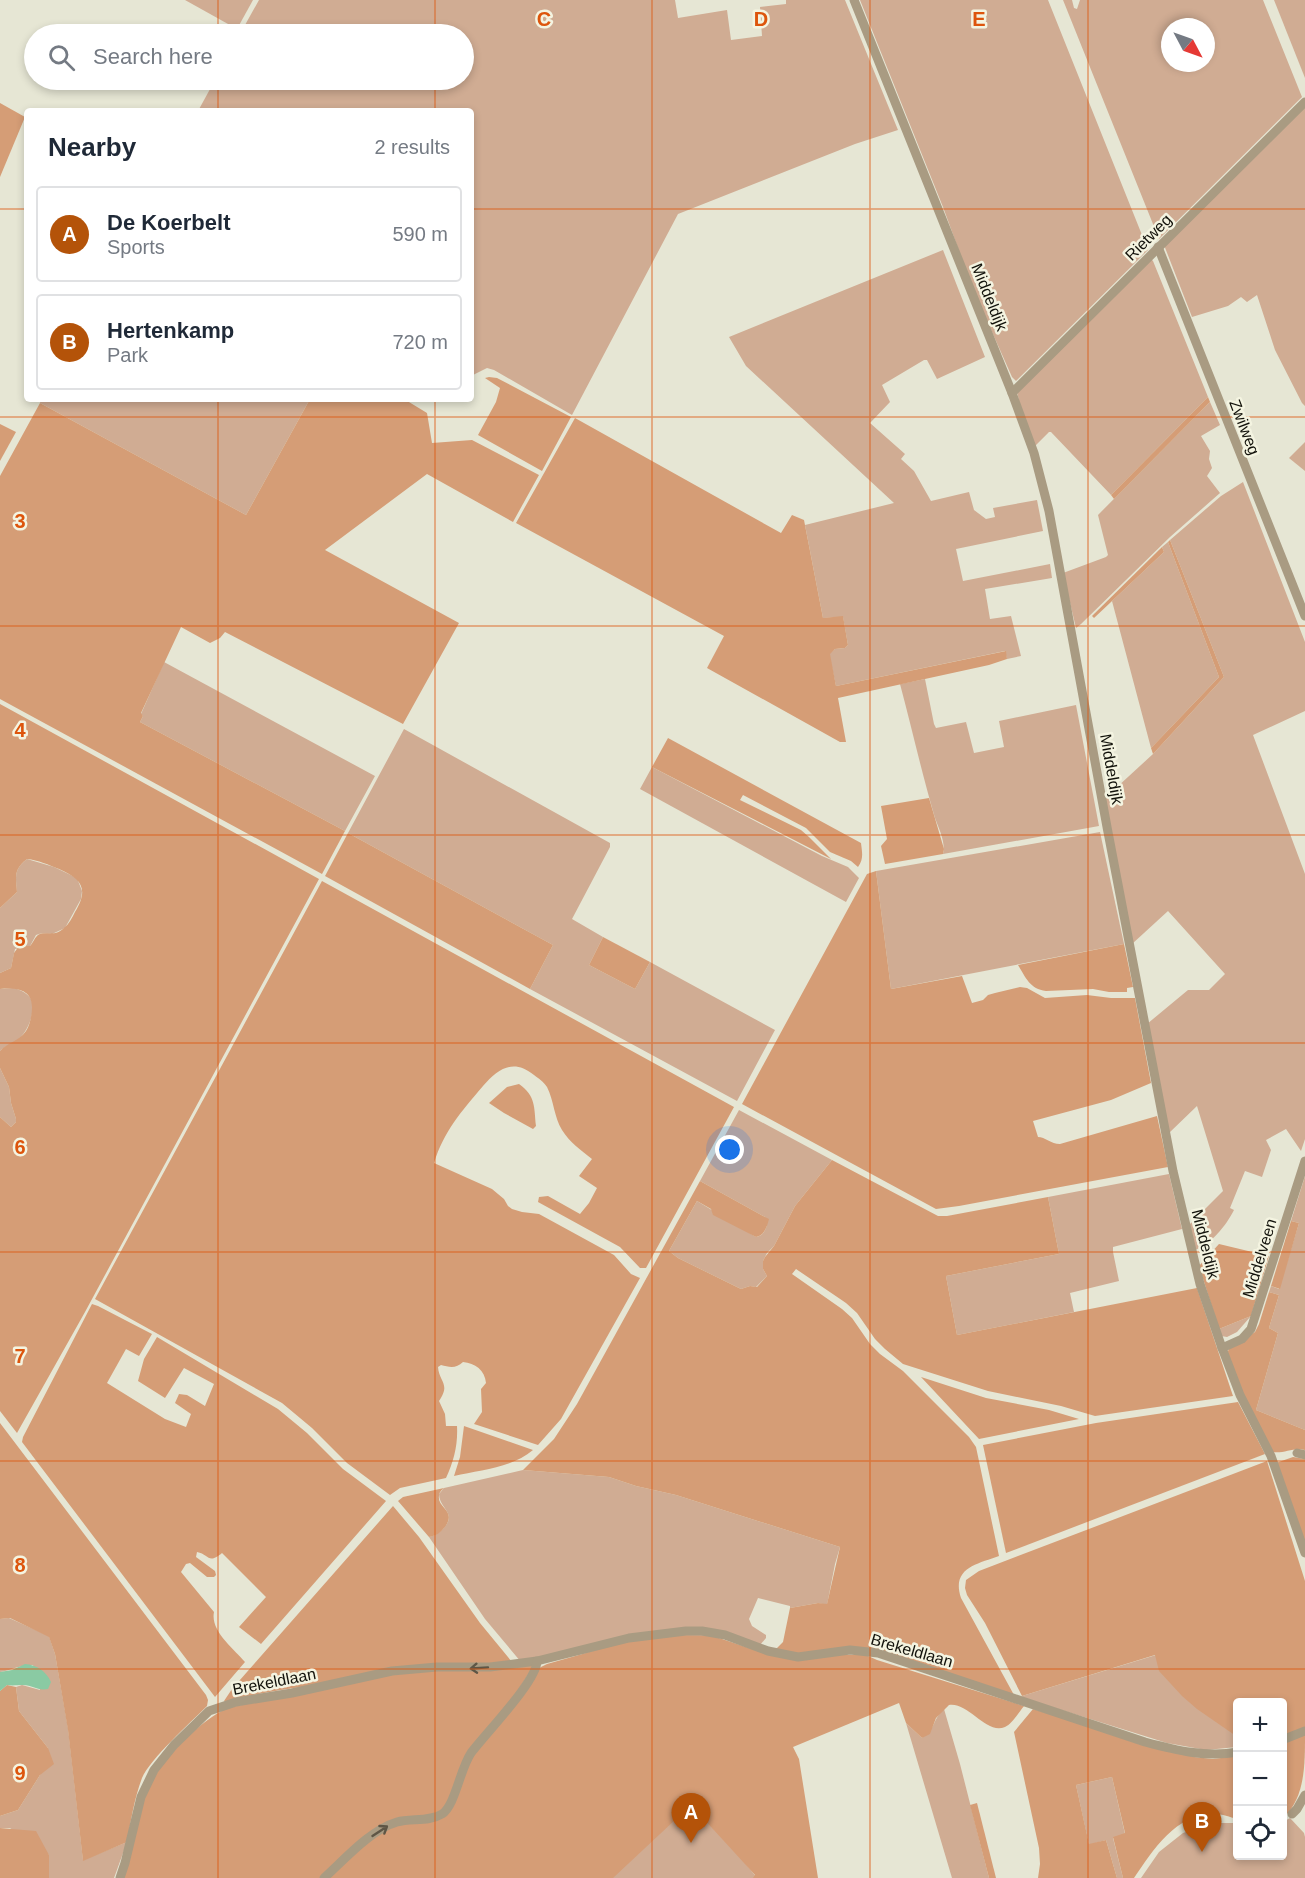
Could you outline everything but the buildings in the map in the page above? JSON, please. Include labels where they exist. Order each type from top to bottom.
[{"type":"street","name":"Middeldijk","points":[[854,0],[1034,453],[1049,511],[1173,1171],[1200,1284],[1240,1395],[1271,1456],[1305,1552]]},
{"type":"street","name":"Rietweg","points":[[1012,393],[1305,102]]},
{"type":"street","name":"Zwilweg","points":[[1158,247],[1305,616]]},
{"type":"street","name":"Middelveen","points":[[1222,1348],[1242,1339],[1251,1329],[1305,1161]]},
{"type":"street","name":"Brekeldlaan","points":[[120,1878],[141,1797],[148,1781],[174,1745],[209,1711],[252,1698],[292,1693],[393,1671],[490,1667],[537,1660],[629,1638],[686,1631],[702,1630],[725,1635],[775,1653],[798,1657],[850,1650],[878,1653],[1175,1750],[1189,1753],[1233,1753]]},
{"type":"street","points":[[324,1878],[361,1845],[390,1825],[406,1820],[436,1817],[448,1809],[468,1758],[516,1698],[537,1667],[537,1660]]},
{"type":"street","points":[[1287,1738],[1305,1731]]},
{"type":"street","points":[[1292,1814],[1305,1795]]},
{"type":"shaded area","points":[[185,0],[253,0],[240,24],[228,24]]},
{"type":"shaded area","points":[[259,0],[675,0],[678,18],[727,10],[731,40],[762,36],[760,7],[786,4],[786,0],[845,0],[898,130],[855,144],[678,214],[572,415],[494,370],[487,368],[474,374],[474,108],[200,108],[210,90],[474,90],[474,24],[246,24]]},
{"type":"shaded area","points":[[860,0],[1048,0],[1148,250],[1016,381],[1012,377],[973,289],[943,207]]},
{"type":"shaded area","points":[[1063,0],[1072,0],[1074,8],[1077,9],[1080,0],[1263,0],[1302,97],[1159,239]]},
{"type":"shaded area","points":[[1274,0],[1305,0],[1305,78]]},
{"type":"shaded area","points":[[0,103],[24,116],[24,119],[0,177]]},
{"type":"shaded area","points":[[1305,105],[1305,406],[1275,350],[1257,295],[1247,302],[1241,297],[1228,306],[1192,317],[1164,245]]},
{"type":"shaded area","points":[[943,250],[985,357],[937,379],[927,360],[924,360],[882,385],[890,402],[870,423],[905,454],[901,459],[914,471],[931,501],[969,492],[974,510],[986,519],[995,517],[993,508],[1037,500],[1043,531],[956,549],[963,581],[1050,564],[1052,578],[985,589],[990,619],[1011,616],[1021,656],[1007,659],[1005,651],[836,686],[829,654],[835,649],[845,648],[848,645],[843,617],[823,618],[805,525],[894,503],[746,366],[729,337]]},
{"type":"shaded area","points":[[1151,259],[1208,397],[1111,495],[1051,432],[1035,446],[1022,413],[1017,392]]},
{"type":"shaded area","points":[[485,378],[497,378],[571,417],[542,471],[478,435],[496,402],[500,388]]},
{"type":"shaded area","points":[[1208,397],[1210,402],[1114,499],[1111,495]]},
{"type":"shaded area","points":[[40,402],[308,402],[246,515]]},
{"type":"shaded area","points":[[308,402],[409,402],[427,413],[432,443],[472,440],[539,475],[513,522],[427,474],[325,550],[459,623],[403,724],[225,632],[220,638],[210,643],[181,627],[141,713],[143,716],[140,722],[345,831],[322,874],[0,699],[0,476],[40,403],[246,515]]},
{"type":"shaded area","points":[[1210,402],[1220,425],[1201,436],[1210,451],[1209,459],[1212,468],[1207,476],[1220,493],[1170,537],[1076,628],[1063,573],[1108,555],[1098,515]]},
{"type":"shaded area","points":[[575,418],[781,533],[792,515],[804,520],[823,618],[843,616],[848,645],[845,648],[835,649],[830,654],[836,686],[1006,651],[1007,659],[838,698],[846,742],[840,742],[707,668],[724,636],[516,523]]},
{"type":"shaded area","points":[[0,424],[16,432],[0,461]]},
{"type":"shaded area","points":[[1305,442],[1305,471],[1289,458]]},
{"type":"shaded area","points":[[1243,482],[1305,642],[1305,711],[1253,735],[1305,874],[1305,1139],[1301,1151],[1286,1129],[1266,1140],[1271,1150],[1262,1177],[1245,1171],[1230,1208],[1234,1210],[1231,1216],[1212,1239],[1195,1250],[1189,1225],[1223,1191],[1197,1106],[1169,1133],[1147,1024],[1188,990],[1209,990],[1225,974],[1168,911],[1132,944],[1104,799],[1153,754],[1224,677],[1170,540],[1221,496]]},
{"type":"shaded area","points":[[1170,540],[1224,677],[1153,754],[1151,748],[1219,677],[1168,542]]},
{"type":"shaded area","points":[[1168,542],[1219,677],[1151,748],[1112,601],[1164,552],[1162,547]]},
{"type":"shaded area","points":[[1162,547],[1164,552],[1094,618],[1092,616]]},
{"type":"shaded area","points":[[164,662],[375,776],[345,831],[140,722],[143,716],[141,714]]},
{"type":"shaded area","points":[[925,679],[936,728],[966,722],[974,753],[1004,747],[999,721],[1076,705],[1099,826],[943,854],[943,841],[930,801],[900,684]]},
{"type":"shaded area","points":[[0,704],[319,879],[17,1433],[0,1411],[0,1117],[11,1127],[16,1119],[9,1087],[0,1068],[0,1051],[20,1038],[26,1031],[32,1009],[26,993],[15,989],[0,989],[0,973],[11,968],[14,953],[19,946],[30,946],[38,935],[57,933],[66,926],[79,904],[82,891],[78,881],[67,873],[27,859],[17,870],[17,892],[0,908]]},
{"type":"shaded area","points":[[404,729],[610,843],[572,919],[603,937],[589,965],[635,989],[650,962],[775,1030],[737,1101],[530,989],[553,945],[348,833]]},
{"type":"shaded area","points":[[668,738],[861,843],[862,858],[858,867],[851,861],[830,852],[806,828],[743,795],[740,800],[801,830],[831,859],[652,767]]},
{"type":"shaded area","points":[[652,767],[822,856],[848,867],[859,878],[846,902],[640,789]]},
{"type":"shaded area","points":[[929,798],[944,849],[943,854],[885,864],[881,846],[887,839],[881,806]]},
{"type":"shaded area","points":[[1100,832],[1124,944],[891,989],[876,871]]},
{"type":"shaded area","points":[[348,833],[553,945],[530,989],[325,876]]},
{"type":"shaded area","points":[[27,859],[54,867],[77,878],[82,891],[81,899],[65,928],[52,934],[36,935],[30,946],[15,949],[11,968],[0,973],[0,908],[17,892],[17,870]]},
{"type":"shaded area","points":[[876,871],[891,989],[962,976],[972,1003],[983,1000],[988,995],[1020,987],[1027,988],[1045,998],[1087,995],[1135,998],[1151,1083],[1111,1100],[1033,1121],[1038,1137],[1060,1144],[1157,1116],[1168,1167],[936,1209],[742,1104],[867,874]]},
{"type":"shaded area","points":[[322,881],[734,1107],[646,1268],[640,1268],[620,1247],[538,1202],[539,1197],[548,1196],[580,1214],[597,1188],[579,1176],[592,1159],[565,1135],[557,1120],[544,1083],[526,1070],[513,1067],[500,1071],[483,1086],[448,1131],[434,1163],[492,1189],[512,1209],[539,1214],[614,1255],[631,1274],[640,1278],[561,1419],[538,1445],[474,1424],[482,1412],[481,1389],[486,1383],[484,1374],[479,1368],[463,1362],[455,1367],[441,1365],[438,1367],[444,1387],[439,1401],[445,1414],[446,1426],[457,1426],[456,1446],[451,1465],[446,1478],[400,1488],[390,1495],[347,1463],[312,1428],[282,1403],[95,1299]]},
{"type":"shaded area","points":[[603,937],[650,962],[635,989],[589,965]]},
{"type":"shaded area","points":[[1124,944],[1133,987],[1127,988],[1127,992],[1093,989],[1041,990],[1029,982],[1018,965]]},
{"type":"shaded area","points":[[13,988],[30,997],[32,1012],[24,1034],[0,1051],[0,989]]},
{"type":"shaded area","points":[[0,1068],[9,1087],[16,1119],[11,1127],[0,1117]]},
{"type":"shaded area","points":[[519,1084],[529,1093],[533,1102],[536,1126],[533,1129],[489,1103],[507,1087]]},
{"type":"shaded area","points":[[739,1110],[832,1160],[795,1206],[774,1246],[767,1253],[763,1261],[763,1269],[767,1276],[756,1287],[741,1289],[678,1258],[669,1251],[697,1201],[756,1237],[760,1236],[767,1225],[765,1217],[700,1181]]},
{"type":"shaded area","points":[[832,1160],[938,1216],[1048,1197],[1059,1254],[946,1276],[957,1335],[1197,1288],[1233,1396],[1095,1416],[1061,1406],[988,1391],[903,1364],[875,1339],[857,1313],[846,1303],[796,1269],[792,1274],[852,1318],[870,1344],[903,1371],[969,1437],[976,1447],[999,1556],[968,1569],[960,1580],[959,1588],[961,1598],[1014,1695],[892,1654],[794,1653],[776,1649],[783,1642],[790,1608],[818,1603],[827,1604],[840,1547],[676,1495],[609,1477],[523,1470],[554,1439],[577,1404],[700,1181],[769,1219],[766,1228],[761,1235],[756,1237],[713,1215],[711,1209],[697,1201],[669,1251],[678,1258],[741,1289],[750,1286],[757,1287],[767,1276],[763,1269],[763,1261],[774,1246],[795,1206]]},
{"type":"shaded area","points":[[1169,1174],[1182,1229],[1113,1247],[1119,1281],[1070,1293],[1074,1312],[957,1335],[946,1276],[1059,1254],[1048,1197]]},
{"type":"shaded area","points":[[1305,1176],[1305,1430],[1256,1410],[1278,1333],[1269,1328],[1279,1295],[1269,1292],[1271,1286],[1279,1289],[1299,1223],[1291,1221]]},
{"type":"shaded area","points":[[1291,1221],[1299,1223],[1280,1289],[1271,1286]]},
{"type":"shaded area","points":[[1219,1244],[1269,1256],[1251,1316],[1219,1329],[1199,1266]]},
{"type":"shaded area","points":[[1269,1292],[1279,1295],[1269,1328],[1278,1333],[1256,1410],[1305,1430],[1305,1450],[1272,1452],[1242,1391],[1227,1353],[1229,1349],[1255,1332]]},
{"type":"shaded area","points":[[92,1304],[152,1334],[139,1356],[126,1349],[107,1383],[165,1419],[186,1427],[191,1414],[175,1403],[179,1394],[187,1395],[205,1406],[214,1384],[184,1368],[165,1398],[138,1381],[144,1359],[157,1337],[278,1409],[307,1433],[343,1469],[386,1501],[261,1644],[239,1627],[266,1597],[222,1553],[209,1558],[197,1552],[196,1557],[215,1571],[214,1577],[207,1577],[190,1563],[186,1564],[181,1572],[214,1612],[219,1633],[245,1662],[215,1697],[22,1442]]},
{"type":"shaded area","points":[[1251,1316],[1237,1332],[1227,1337],[1221,1336],[1219,1329]]},
{"type":"shaded area","points":[[921,1377],[986,1398],[1049,1410],[1079,1419],[979,1439]]},
{"type":"shaded area","points":[[1238,1402],[1265,1454],[1006,1553],[983,1445],[1096,1423]]},
{"type":"shaded area","points":[[0,1423],[208,1700],[207,1706],[146,1770],[137,1794],[127,1842],[83,1861],[68,1730],[55,1654],[49,1637],[10,1618],[0,1619]]},
{"type":"shaded area","points":[[464,1426],[533,1450],[506,1465],[454,1476],[460,1457]]},
{"type":"shaded area","points":[[1293,1457],[1305,1459],[1305,1545],[1276,1463]]},
{"type":"shaded area","points":[[1267,1461],[1305,1581],[1305,1727],[1287,1736],[1287,1698],[1233,1698],[1233,1734],[1182,1696],[1159,1671],[1155,1655],[1022,1696],[985,1623],[967,1595],[966,1580],[979,1571]]},
{"type":"shaded area","points":[[523,1470],[609,1477],[676,1495],[840,1547],[827,1605],[818,1603],[790,1608],[790,1606],[758,1598],[749,1619],[752,1626],[766,1635],[760,1645],[732,1634],[521,1662],[485,1619],[429,1537],[442,1530],[449,1519],[439,1494],[444,1488]]},
{"type":"shaded area","points":[[444,1488],[439,1500],[448,1513],[448,1521],[440,1533],[429,1537],[398,1501],[403,1497]]},
{"type":"shaded area","points":[[393,1506],[419,1537],[480,1623],[512,1662],[454,1667],[291,1688],[224,1701],[232,1689]]},
{"type":"shaded area","points":[[9,1618],[49,1636],[55,1654],[68,1728],[83,1860],[127,1842],[114,1878],[49,1878],[49,1855],[10,1828],[0,1828],[0,1816],[18,1810],[40,1775],[48,1748],[19,1711],[16,1687],[22,1685],[40,1690],[33,1665],[0,1672],[0,1619]]},
{"type":"shaded area","points":[[676,1635],[713,1636],[767,1654],[866,1655],[1024,1706],[1010,1723],[998,1728],[984,1723],[964,1708],[949,1705],[936,1718],[930,1734],[922,1738],[906,1723],[899,1703],[793,1747],[799,1759],[818,1878],[753,1878],[755,1875],[691,1805],[613,1878],[329,1878],[374,1836],[398,1825],[443,1817],[472,1757],[539,1668],[632,1640]]},
{"type":"shaded area","points":[[1156,1655],[1233,1732],[1233,1747],[1206,1750],[1167,1743],[1022,1696]]},
{"type":"shaded area","points":[[25,1664],[37,1667],[47,1675],[51,1682],[48,1689],[26,1685],[7,1685],[0,1691],[0,1672]]},
{"type":"shaded area","points":[[534,1665],[510,1703],[473,1746],[448,1803],[438,1814],[397,1818],[321,1878],[122,1878],[142,1804],[159,1769],[191,1734],[227,1708],[414,1670]]},
{"type":"shaded area","points":[[7,1685],[16,1687],[19,1711],[48,1748],[54,1764],[40,1775],[18,1810],[0,1816],[0,1691]]},
{"type":"shaded area","points":[[944,1709],[989,1878],[952,1878],[906,1723],[922,1738]]},
{"type":"shaded area","points":[[1033,1709],[1194,1757],[1213,1759],[1233,1756],[1233,1818],[1215,1814],[1188,1820],[1167,1835],[1134,1878],[1123,1878],[1113,1837],[1125,1833],[1112,1777],[1076,1785],[1089,1844],[1106,1840],[1117,1878],[1038,1878],[1039,1848],[1014,1732]]},
{"type":"shaded area","points":[[1305,1734],[1304,1769],[1300,1791],[1287,1813],[1287,1752],[1287,1741]]},
{"type":"shaded area","points":[[1112,1777],[1125,1834],[1113,1838],[1123,1878],[1117,1878],[1106,1840],[1089,1845],[1076,1785]]},
{"type":"shaded area","points":[[692,1796],[757,1878],[606,1878]]},
{"type":"shaded area","points":[[977,1803],[996,1878],[989,1878],[970,1805]]},
{"type":"shaded area","points":[[1290,1818],[1304,1833],[1305,1878],[1141,1878],[1159,1852],[1183,1833],[1212,1823],[1233,1823],[1233,1860],[1287,1860],[1287,1820]]},
{"type":"shaded area","points":[[0,1828],[36,1831],[49,1855],[49,1878],[0,1878]]},
{"type":"place","name":"De Koerbelt","points":[[691,1843]]},
{"type":"place","name":"Hertenkamp","points":[[1202,1852]]}]
